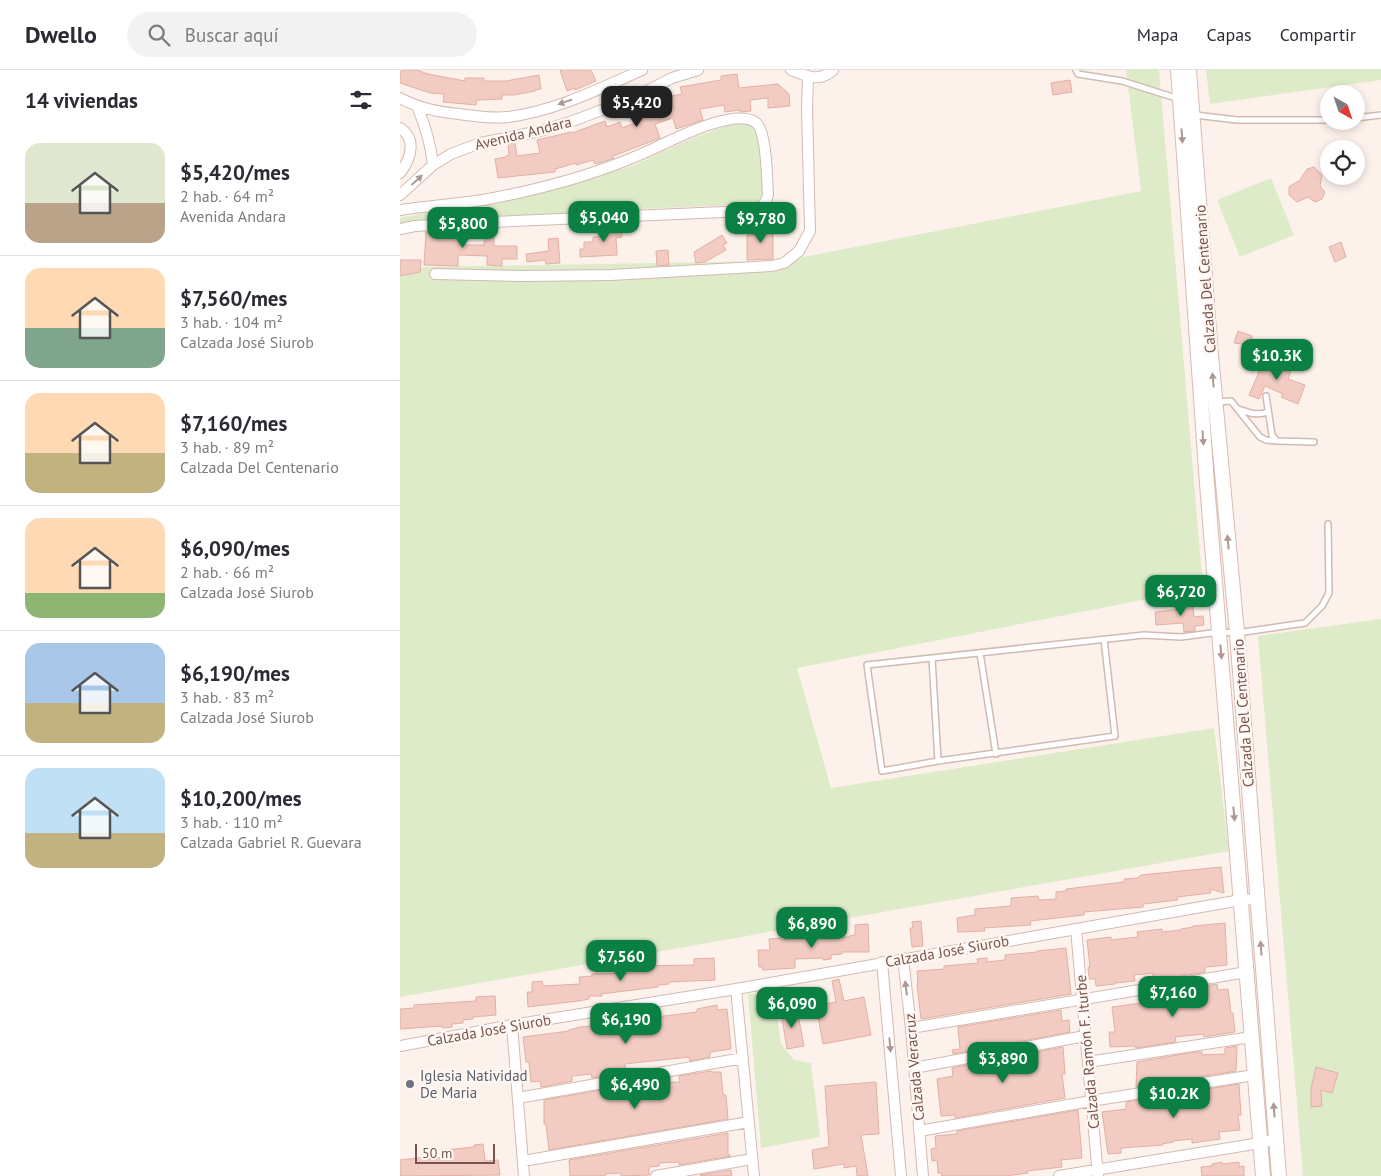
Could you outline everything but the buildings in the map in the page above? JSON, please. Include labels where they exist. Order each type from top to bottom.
[{"type":"main road","name":"Calzada Del Centenario","points":[[1178,70],[1186,99],[1206,484],[1242,900],[1263,1176]]},
{"type":"main road","name":"Calzada Del Centenario","points":[[1186,99],[1190,70]]},
{"type":"main road","name":"Calzada Del Centenario","points":[[1187,114],[1237,633],[1279,1176]]},
{"type":"street","name":"Avenida Andara","points":[[400,98],[417,106],[456,114],[480,117],[508,117],[569,101],[642,70]]},
{"type":"street","name":"Avenida Andara","points":[[400,195],[433,165],[451,154],[480,143],[540,130],[593,114],[631,99],[671,74],[698,70]]},
{"type":"street","points":[[793,70],[808,77],[818,77],[833,70]]},
{"type":"street","points":[[435,274],[611,275],[772,266],[784,263],[799,252],[810,231],[808,77]]},
{"type":"street","points":[[417,106],[424,123],[432,153],[433,165]]},
{"type":"street","points":[[400,210],[482,200],[575,178],[632,158],[724,120],[746,117],[757,123],[762,132],[768,195],[762,208],[738,211],[447,224],[400,229]]},
{"type":"street","points":[[400,128],[406,132],[411,142],[410,154],[400,173]]},
{"type":"street","name":"Calzada José Siurob","points":[[400,1046],[512,1025],[736,989],[903,958],[1257,898]]},
{"type":"street","name":"Calzada Ramón F. Iturbe","points":[[1076,929],[1098,1173]]},
{"type":"street","name":"Calzada Veracruz","points":[[903,958],[911,1028],[923,1176]]},
{"type":"street","name":"Calzada Veracruz","points":[[882,962],[901,1176]]},
{"type":"street","points":[[911,1028],[1247,972]]},
{"type":"street","points":[[736,989],[754,1176]]},
{"type":"street","points":[[512,1025],[524,1176]]},
{"type":"street","points":[[914,1068],[1085,1036]]},
{"type":"street","points":[[1088,1062],[1251,1037]]},
{"type":"street","points":[[518,1098],[743,1058]]},
{"type":"street","points":[[920,1131],[1254,1075]]},
{"type":"street","points":[[523,1161],[749,1122]]},
{"type":"street","points":[[1059,1176],[1098,1173],[1260,1143],[1276,1138]]},
{"type":"street","points":[[656,1176],[752,1159]]},
{"type":"lane","points":[[1076,70],[1078,74],[1122,82],[1186,99]]},
{"type":"lane","points":[[1187,114],[1237,120],[1320,120]]},
{"type":"lane","points":[[1365,117],[1381,114]]},
{"type":"lane","points":[[1266,396],[1272,435],[1277,441]]},
{"type":"lane","points":[[1215,402],[1231,401],[1260,437],[1266,440],[1314,442]]},
{"type":"lane","points":[[1237,408],[1254,415],[1268,412]]},
{"type":"lane","points":[[1104,639],[1115,736],[938,761],[882,771],[867,665],[980,652],[1104,639],[1144,635],[1181,637],[1219,632],[1237,633],[1305,623],[1322,606],[1329,593],[1328,524]]},
{"type":"lane","points":[[980,652],[996,754]]},
{"type":"lane","points":[[932,658],[938,761]]},
{"type":"green space","points":[[1126,70],[1159,70],[1203,588],[797,668],[831,788],[1214,728],[1229,851],[400,997],[400,275],[424,267],[783,261],[1141,191]]},
{"type":"green space","points":[[1206,70],[1381,70],[1381,80],[1345,85],[1320,85],[1320,89],[1210,104]]},
{"type":"green space","points":[[735,122],[751,125],[758,137],[765,194],[763,200],[757,204],[614,210],[400,224],[400,218],[547,190],[632,166],[681,143]]},
{"type":"green space","points":[[1271,178],[1294,235],[1240,257],[1217,200]]},
{"type":"green space","points":[[1381,619],[1381,1176],[1303,1176],[1258,636]]},
{"type":"green space","points":[[748,994],[774,994],[781,1044],[794,1060],[811,1063],[820,1137],[761,1148]]},
{"type":"place","name":"Iglesia Natividad De Maria","points":[[410,1084]]}]
